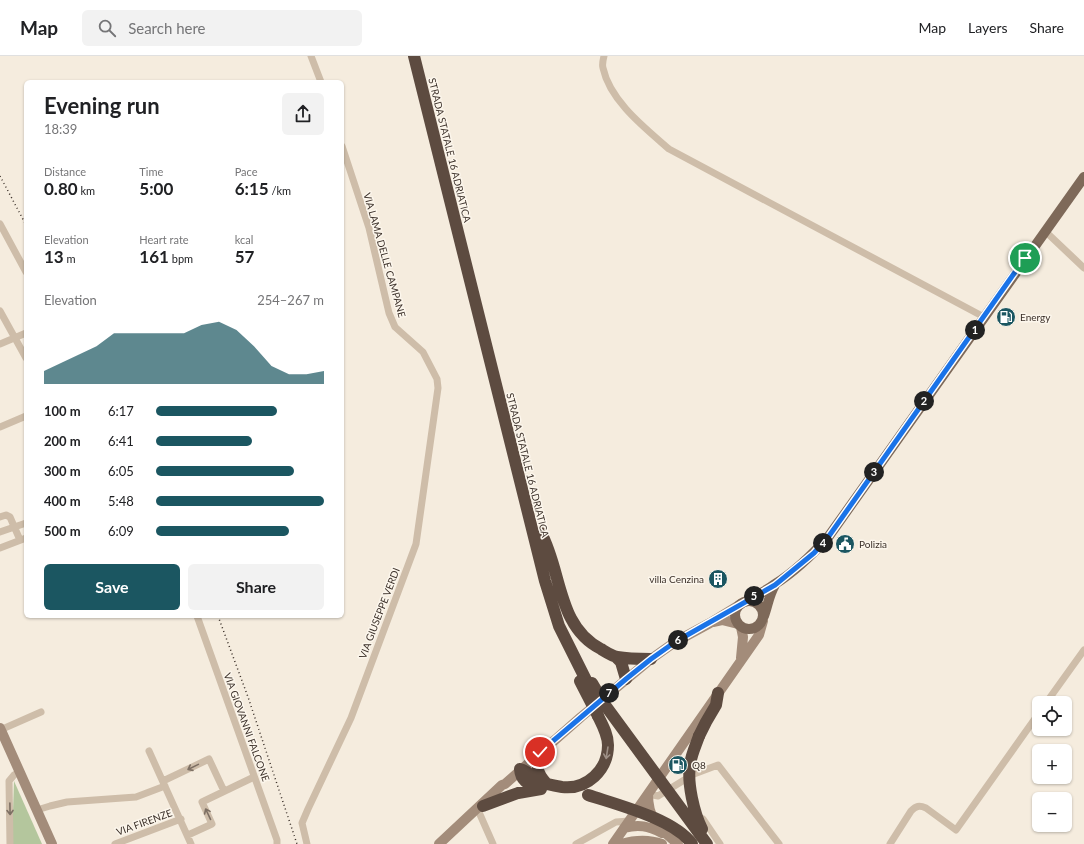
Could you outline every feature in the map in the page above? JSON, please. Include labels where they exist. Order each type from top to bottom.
[{"type":"highway","name":"STRADA STATALE 16 ADRIATICA","points":[[414,56],[545,581],[559,626],[587,683],[617,733],[700,844]]},
{"type":"highway","name":"STRADA STATALE 16 ADRIATICA","points":[[422,56],[557,596],[587,683],[605,705],[707,844]]},
{"type":"highway","points":[[541,533],[547,544],[568,614],[576,629],[587,641],[616,657],[621,662],[626,679]]},
{"type":"highway","points":[[616,657],[651,659]]},
{"type":"highway","points":[[480,808],[518,793],[543,786],[574,787],[585,783],[596,776],[603,767],[608,745],[606,731],[598,716],[587,683]]},
{"type":"highway","points":[[714,844],[702,828],[696,816],[690,782],[690,766],[699,736],[716,705],[718,693]]},
{"type":"highway","points":[[540,752],[537,768],[543,786]]},
{"type":"highway","points":[[520,769],[521,776],[526,782],[588,795],[636,812],[674,828],[689,839],[692,844]]},
{"type":"main road","points":[[439,844],[504,787],[505,784],[520,769],[651,659],[675,642],[775,585],[814,553],[829,536],[1084,177]]},
{"type":"main road","points":[[614,844],[759,634],[769,595],[775,585]]},
{"type":"main road","points":[[710,623],[722,620],[739,625],[749,630],[753,629],[760,624],[763,619],[763,612],[758,604],[749,601],[743,603],[736,611],[735,616],[739,625],[743,637],[741,662]]},
{"type":"main road","points":[[0,729],[45,844]]},
{"type":"main road","points":[[0,745],[37,810],[52,844]]},
{"type":"main road","points":[[465,820],[466,817],[505,784]]},
{"type":"main road","points":[[648,794],[649,811],[666,840]]},
{"type":"main road","points":[[627,825],[633,837],[640,840],[655,842],[666,840]]},
{"type":"main road","points":[[627,825],[652,828],[666,840],[678,844]]},
{"type":"main road","points":[[621,844],[640,840]]},
{"type":"street","points":[[311,56],[320,80]]},
{"type":"street","points":[[604,56],[603,68],[619,101],[645,128],[669,149],[984,317]]},
{"type":"street","name":"VIA LAMA DELLE CAMPANE","points":[[344,152],[369,228],[389,313],[395,327],[423,352],[437,379]]},
{"type":"street","points":[[0,224],[24,268]]},
{"type":"street","points":[[1045,231],[1084,268]]},
{"type":"street","points":[[0,311],[24,354]]},
{"type":"street","points":[[0,344],[24,334]]},
{"type":"street","name":"VIA GIUSEPPE VERDI","points":[[307,844],[302,823],[351,718],[416,544],[438,388],[437,379]]},
{"type":"street","points":[[0,427],[24,417]]},
{"type":"street","points":[[0,517],[6,515],[8,516],[23,539],[0,548]]},
{"type":"street","points":[[0,532],[24,524]]},
{"type":"street","name":"VIA GIOVANNI FALCONE","points":[[198,618],[277,840],[277,844]]},
{"type":"street","points":[[1051,696],[1084,650]]},
{"type":"street","points":[[0,729],[41,712]]},
{"type":"street","points":[[890,844],[911,811],[915,807],[921,805],[956,830],[1032,723]]},
{"type":"street","points":[[148,751],[192,844]]},
{"type":"street","points":[[37,810],[67,802],[136,797],[164,784],[208,759],[224,791]]},
{"type":"street","points":[[648,794],[658,796],[694,774],[714,765],[720,766],[779,844]]},
{"type":"street","points":[[10,844],[10,781],[17,773]]},
{"type":"street","points":[[694,774],[701,815],[710,831],[720,844]]},
{"type":"street","points":[[188,835],[212,824],[202,802],[254,777]]},
{"type":"street","points":[[480,808],[493,844]]},
{"type":"street","name":"VIA FIRENZE","points":[[115,844],[181,819]]},
{"type":"street","points":[[576,844],[616,822],[627,825]]},
{"type":"green space","points":[[14,781],[42,844],[12,844]]},
{"type":"railway","points":[[0,176],[24,221]]},
{"type":"railway","points":[[219,618],[248,697],[297,844]]},
{"type":"place","name":"Energy","points":[[1006,317]]},
{"type":"place","name":"Polizia","points":[[845,544]]},
{"type":"place","name":"villa Cenzina","points":[[718,579]]},
{"type":"place","name":"Q8","points":[[678,765]]},
{"type":"route","points":[[540,752],[651,659],[675,642],[775,585],[814,553],[829,536],[1025,258]]}]
